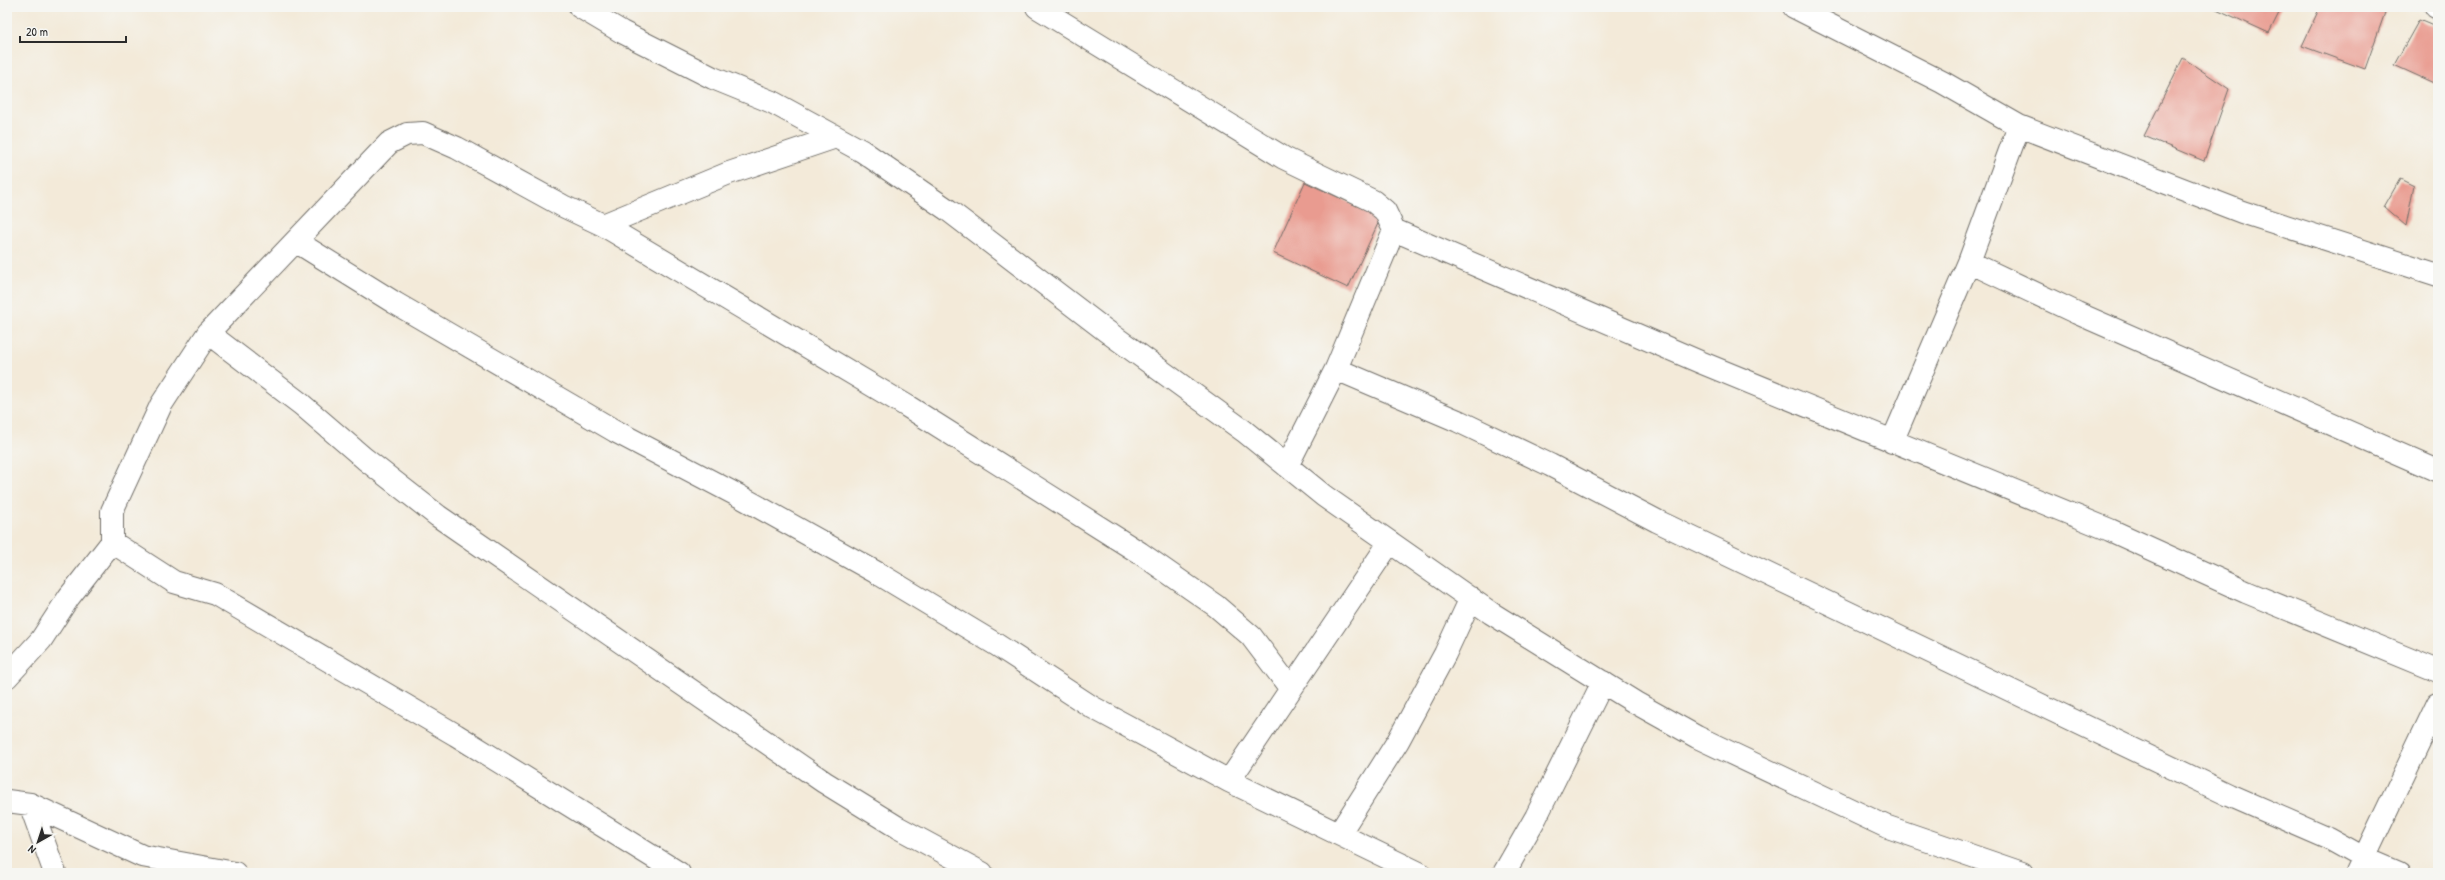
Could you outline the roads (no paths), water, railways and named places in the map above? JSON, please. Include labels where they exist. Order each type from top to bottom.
[{"type":"street","points":[[580,7],[622,32],[713,78],[772,102],[862,151],[948,210],[1105,330],[1244,431],[1324,496],[1491,613],[1636,703],[1697,737],[1885,826],[2022,873]]},
{"type":"street","points":[[1037,7],[1284,158],[1373,200],[1385,211],[1394,230],[1700,362],[1892,442],[2110,530],[2246,592],[2438,671]]},
{"type":"street","points":[[1794,7],[1942,82],[2019,126],[2242,212],[2438,275]]},
{"type":"street","points":[[1892,442],[1969,262],[2019,126]]},
{"type":"street","points":[[7,677],[41,640],[69,597],[112,542],[112,511],[161,406],[208,334],[297,242],[389,143],[407,134],[423,133],[457,148],[563,206],[603,225],[900,402],[1140,553],[1216,606],[1251,636],[1291,689]]},
{"type":"street","points":[[603,225],[728,173],[836,137]]},
{"type":"street","points":[[1287,466],[1336,369],[1394,230]]},
{"type":"street","points":[[297,242],[396,303],[615,431],[739,496],[879,574],[997,645],[1092,706],[1229,781],[1419,873]]},
{"type":"street","points":[[1969,262],[2077,313],[2438,471]]},
{"type":"street","points":[[208,334],[302,404],[365,459],[438,516],[824,782],[897,827],[982,873]]},
{"type":"street","points":[[1336,369],[1458,421],[1657,520],[2229,796],[2328,838],[2361,866],[2399,873]]},
{"type":"street","points":[[112,542],[174,582],[215,594],[456,735],[679,873]]},
{"type":"street","points":[[1229,781],[1390,542]]},
{"type":"street","points":[[1338,834],[1398,741],[1445,654],[1471,598]]},
{"type":"street","points":[[1504,873],[1536,817],[1603,682]]},
{"type":"street","points":[[2361,866],[2436,712]]},
{"type":"street","points":[[7,801],[30,804],[142,856],[236,873]]},
{"type":"street","points":[[30,804],[55,873]]}]
